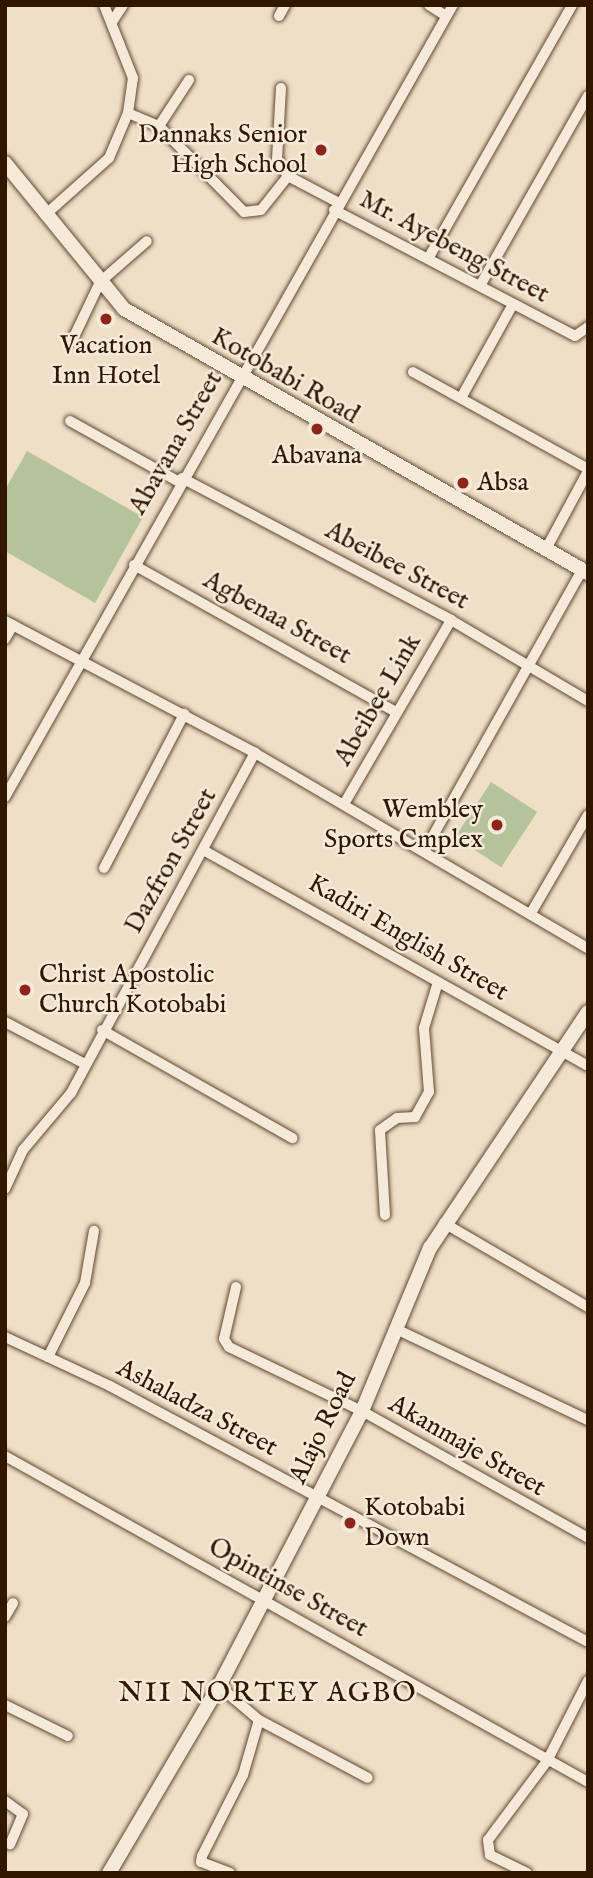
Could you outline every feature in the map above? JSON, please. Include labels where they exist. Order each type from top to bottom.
[{"type":"street","points":[[45,215],[109,158],[128,113],[133,78],[104,5]]},
{"type":"street","points":[[112,22],[124,5]]},
{"type":"street","points":[[279,16],[285,5]]},
{"type":"street","points":[[429,5],[446,16]]},
{"type":"street","name":"Abavana Street","points":[[5,797],[181,480],[453,5]]},
{"type":"street","points":[[429,257],[572,5]]},
{"type":"street","points":[[159,126],[189,80]]},
{"type":"street","points":[[128,113],[159,126],[244,212],[261,210],[288,176],[277,159],[281,88]]},
{"type":"street","points":[[481,284],[588,96]]},
{"type":"street","name":"Kotobabi Road","points":[[5,163],[124,309],[240,378],[585,572]]},
{"type":"street","name":"Mr. Ayebeng Street","points":[[288,176],[337,207],[575,336],[588,327]]},
{"type":"street","points":[[72,341],[100,282],[147,240]]},
{"type":"street","points":[[461,398],[513,304]]},
{"type":"street","points":[[414,372],[588,470],[545,551]]},
{"type":"street","name":"Abeibee Street","points":[[70,421],[451,620],[588,701]]},
{"type":"street","name":"Agbenaa Street","points":[[134,565],[396,712]]},
{"type":"street","points":[[425,850],[525,664],[585,572]]},
{"type":"street","name":"Abeibee Link","points":[[344,804],[451,620]]},
{"type":"street","points":[[5,639],[9,623],[79,662],[184,714],[425,850],[588,948]]},
{"type":"street","points":[[104,868],[184,714]]},
{"type":"street","name":"Dazfron Street","points":[[5,1189],[23,1150],[71,1093],[83,1063],[205,851],[255,753]]},
{"type":"street","points":[[531,913],[588,815]]},
{"type":"street","name":"Kadiri English Street","points":[[205,851],[588,1066]]},
{"type":"street","points":[[386,1215],[380,1130],[418,1114],[430,1088],[423,1058],[425,1021],[438,982]]},
{"type":"street","name":"Alajo Road","points":[[109,1873],[219,1686],[362,1411],[444,1223],[588,1012]]},
{"type":"street","points":[[5,1022],[83,1063]]},
{"type":"street","points":[[102,1030],[292,1138]]},
{"type":"street","points":[[444,1223],[588,1307]]},
{"type":"street","points":[[48,1357],[85,1283],[94,1231]]},
{"type":"street","name":"Akanmaje Street","points":[[236,1287],[224,1339],[229,1347],[362,1411],[588,1538]]},
{"type":"street","points":[[396,1329],[588,1420]]},
{"type":"street","name":"Ashaladza Street","points":[[5,1337],[48,1357],[588,1643]]},
{"type":"street","name":"Opintinse Street","points":[[5,1456],[588,1782]]},
{"type":"street","points":[[5,1618],[13,1603]]},
{"type":"street","points":[[527,1873],[490,1855],[488,1840],[547,1761],[588,1681]]},
{"type":"street","points":[[219,1686],[260,1720],[368,1778]]},
{"type":"street","points":[[5,1705],[68,1736]]},
{"type":"street","points":[[230,1873],[201,1862],[202,1856],[243,1775],[260,1720]]},
{"type":"street","points":[[5,1801],[23,1814],[10,1844]]},
{"type":"green space","points":[[27,451],[143,517],[95,603],[5,551],[5,490]]},
{"type":"green space","name":"Wembley Sports Cmplex","points":[[491,782],[537,812],[501,867],[455,837]]},
{"type":"place","name":"Dannaks Senior High School","points":[[321,150]]},
{"type":"place","name":"Vacation Inn Hotel","points":[[106,319]]},
{"type":"place","name":"Abavana","points":[[317,429]]},
{"type":"place","name":"Absa","points":[[463,483]]},
{"type":"place","name":"Wembley Sports Cmplex","points":[[497,825]]},
{"type":"place","name":"Christ Apostolic Church Kotobabi","points":[[25,990]]},
{"type":"place","name":"Kotobabi Down","points":[[350,1523]]},
{"type":"district","name":"NII NORTEY AGBO","points":[[268,1694]]}]
